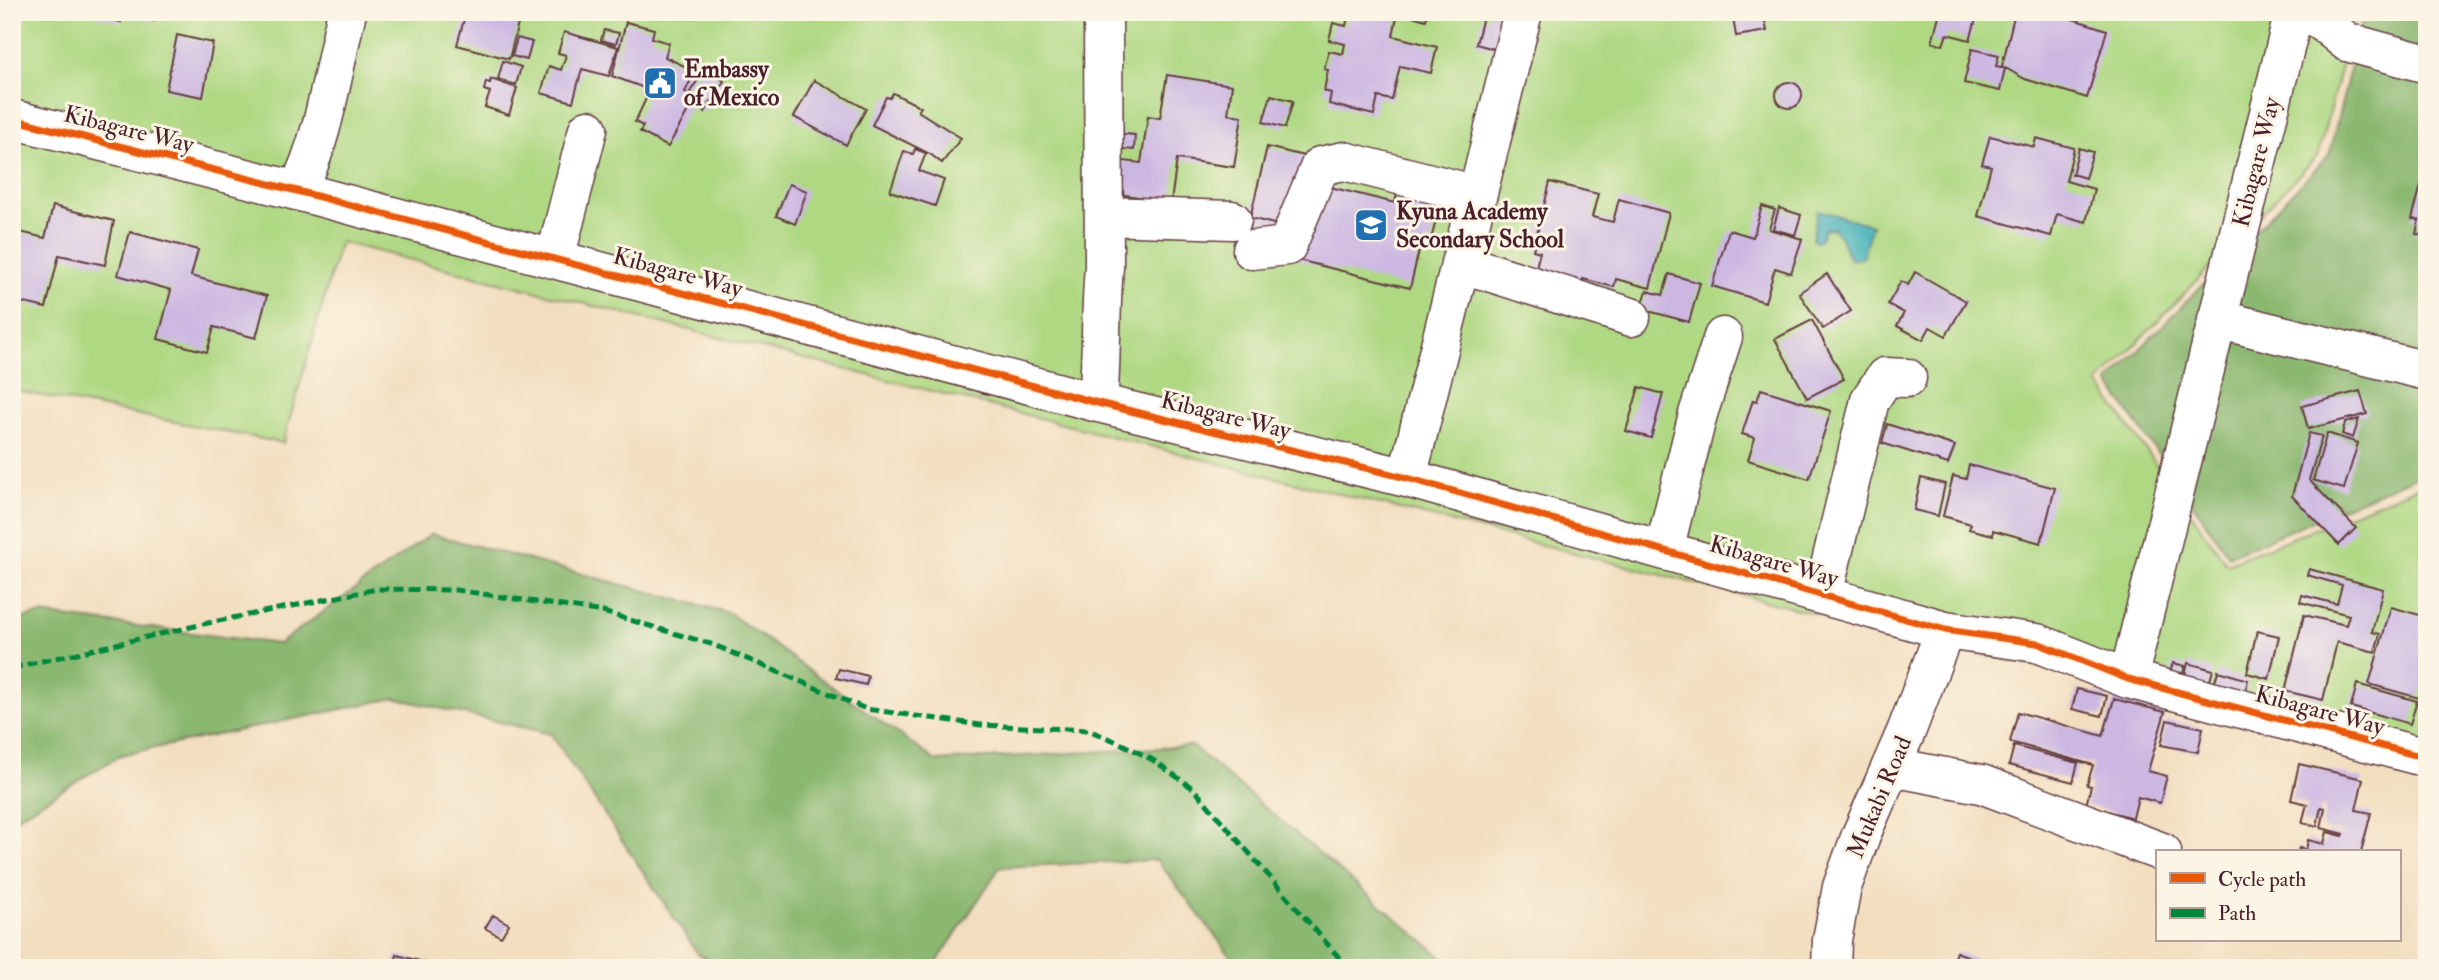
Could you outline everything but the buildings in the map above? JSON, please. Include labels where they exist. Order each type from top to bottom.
[{"type":"street","points":[[297,191],[307,172],[317,138],[347,12]]},
{"type":"street","points":[[1098,403],[1102,349],[1100,309],[1104,267],[1103,12]]},
{"type":"street","points":[[1407,478],[1523,12]]},
{"type":"street","name":"Kibagare Way","points":[[2128,679],[2294,12]]},
{"type":"street","points":[[2309,12],[2347,43],[2427,64]]},
{"type":"street","name":"Kibagare Way","points":[[14,127],[297,191],[1098,403],[1407,478],[1945,630],[2037,643],[2128,679],[2427,758]]},
{"type":"street","points":[[555,259],[588,129]]},
{"type":"street","points":[[1104,216],[1242,235],[1287,246],[1320,166],[1344,161],[1477,195]]},
{"type":"street","points":[[1460,263],[1631,317]]},
{"type":"street","points":[[2217,318],[2427,371]]},
{"type":"street","points":[[1664,550],[1698,414],[1723,337]]},
{"type":"street","points":[[1823,595],[1870,400],[1885,377],[1908,378]]},
{"type":"street","name":"Mukabi Road","points":[[1831,968],[1832,940],[1842,887],[1945,630]]},
{"type":"street","points":[[1892,767],[1981,784],[2157,850]]},
{"type":"green space","points":[[12,12],[2355,12],[2318,155],[2098,383],[2227,564],[2427,483],[2427,756],[1924,641],[340,242],[283,443],[12,390]]},
{"type":"green space","points":[[2364,12],[2427,12],[2427,472],[2229,556],[2108,382],[2329,155]]},
{"type":"green space","points":[[431,534],[729,613],[936,761],[1192,746],[1455,968],[1240,968],[1157,860],[1000,867],[933,968],[724,968],[698,954],[551,734],[395,698],[121,755],[12,820],[12,621],[41,614],[279,644]]},
{"type":"water","points":[[1818,210],[1872,225],[1862,258],[1850,260],[1841,238],[1833,228],[1824,229],[1821,239],[1812,239]]},
{"type":"marked path","points":[[12,668],[208,623],[377,589],[456,590],[603,612],[714,645],[866,709],[981,725],[1088,730],[1120,743],[1153,760],[1194,789],[1348,968]]},
{"type":"cycle path","points":[[12,119],[297,191],[1098,403],[1407,478],[1945,630],[2037,643],[2128,679],[2427,758]]},
{"type":"place","name":"Embassy of Mexico","points":[[660,83]]},
{"type":"place","name":"Kyuna Academy Secondary School","points":[[1371,225]]}]
